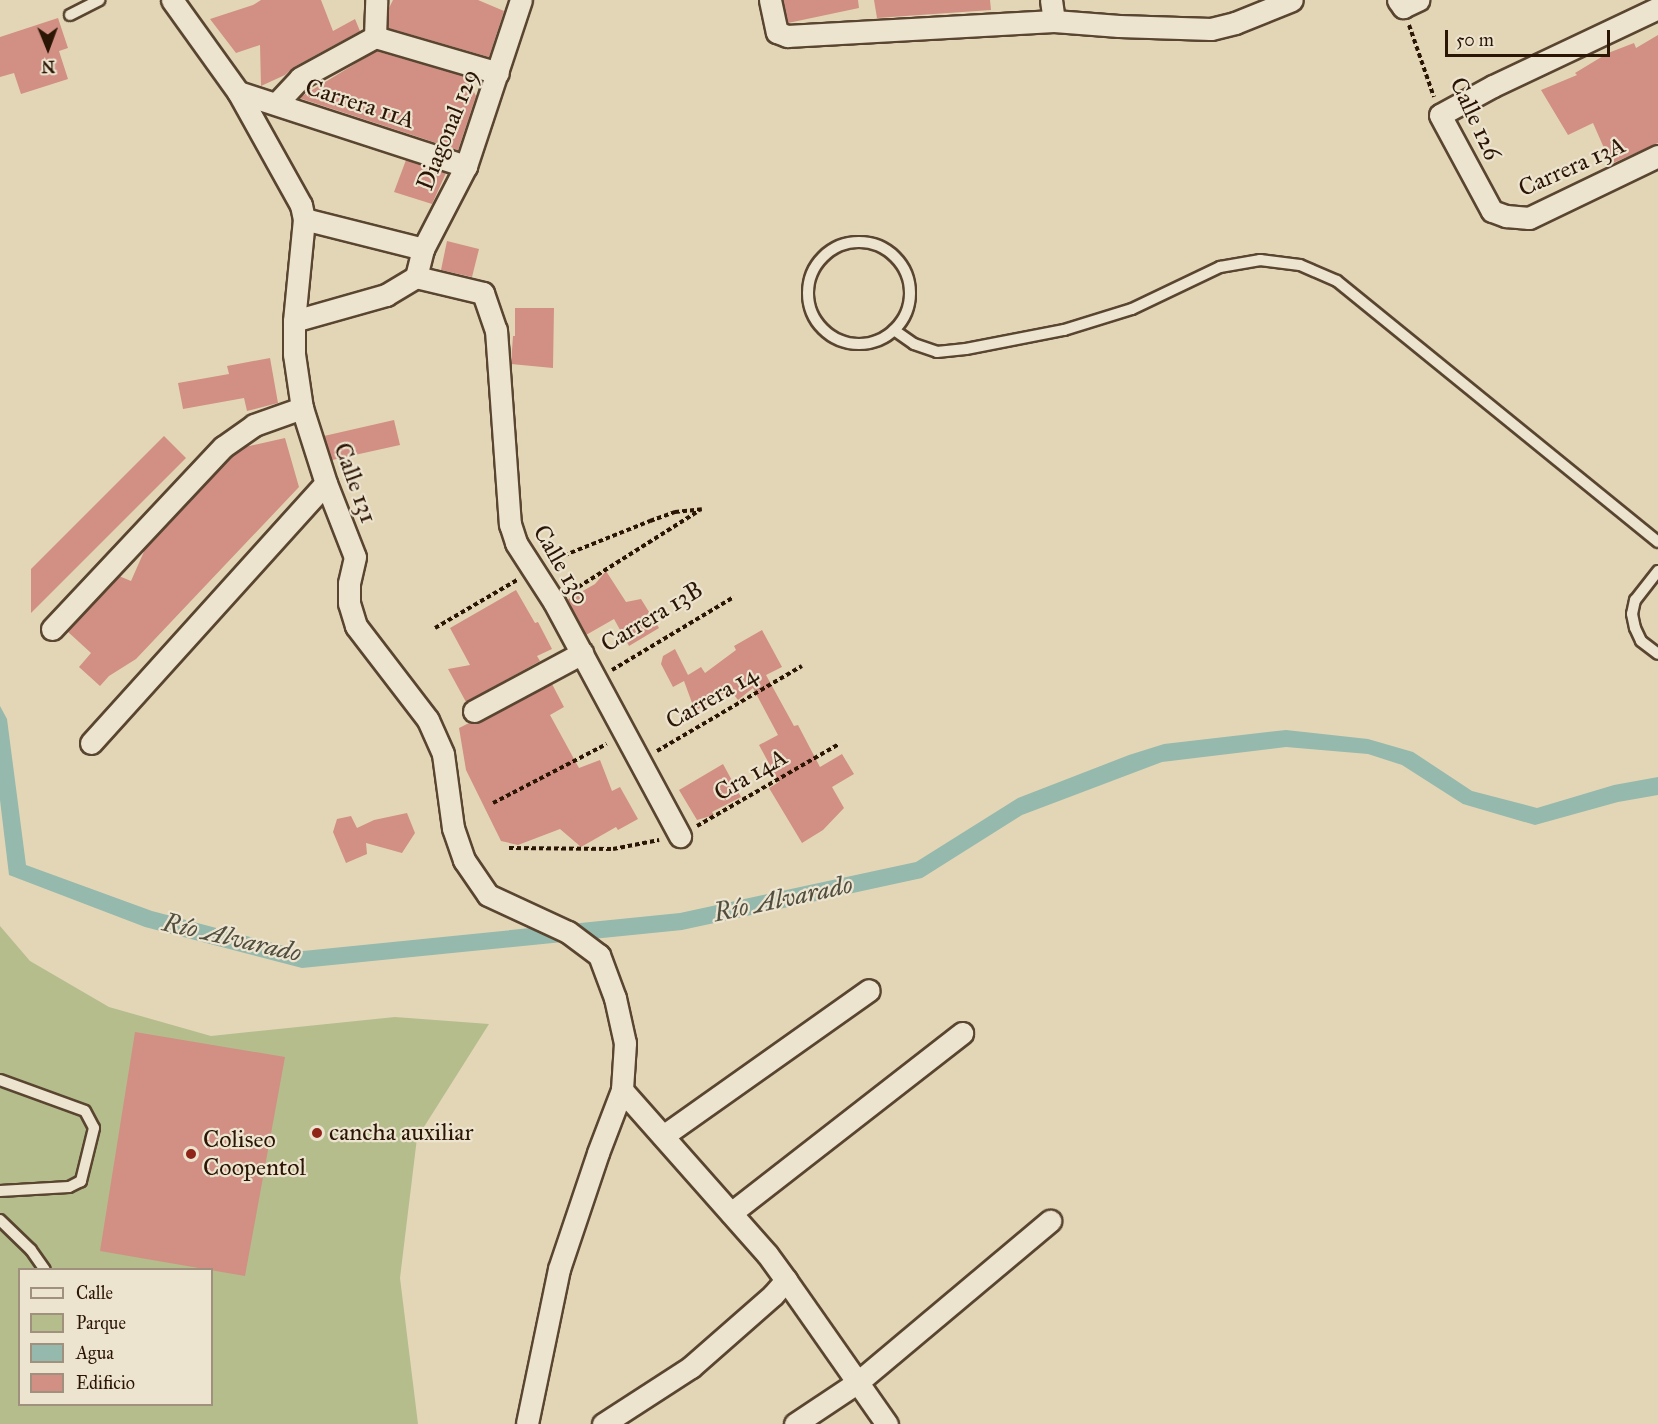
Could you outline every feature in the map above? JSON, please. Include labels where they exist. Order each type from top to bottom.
[{"type":"street","name":"Calle 131","points":[[172,0],[238,92],[302,205],[304,219],[294,321],[294,354],[302,408],[326,483],[355,557],[349,583],[349,603],[356,626],[428,720],[443,754],[453,828],[464,860],[488,895],[568,932],[599,955],[615,998],[625,1043],[622,1090],[559,1269],[527,1424]]},
{"type":"street","points":[[375,36],[376,0]]},
{"type":"street","name":"Diagonal 129","points":[[416,277],[423,249],[466,166],[521,0]]},
{"type":"street","points":[[770,0],[773,23],[780,35],[787,36],[1053,10],[1119,26],[1211,29],[1235,23],[1292,0]]},
{"type":"street","points":[[1440,115],[1493,86],[1658,8]]},
{"type":"street","points":[[277,104],[300,78],[375,36],[498,73]]},
{"type":"street","name":"Carrera 11A","points":[[238,92],[466,166]]},
{"type":"street","name":"Calle 126","points":[[1440,115],[1492,211],[1506,216]]},
{"type":"street","name":"Carrera 13A","points":[[1506,216],[1529,218],[1658,156]]},
{"type":"street","points":[[304,219],[423,249]]},
{"type":"street","points":[[294,321],[386,295],[416,277]]},
{"type":"street","name":"Calle 130","points":[[416,277],[483,293],[496,330],[510,524],[516,543],[554,602],[680,836]]},
{"type":"street","points":[[52,629],[223,447],[254,425],[302,408]]},
{"type":"street","points":[[91,743],[326,483]]},
{"type":"street","name":"Carrera 13B","points":[[474,711],[582,653]]},
{"type":"street","points":[[663,1136],[869,990]]},
{"type":"street","points":[[732,1213],[962,1033]]},
{"type":"street","points":[[622,1090],[732,1213],[786,1280],[887,1424]]},
{"type":"street","points":[[795,1424],[858,1382],[1050,1221]]},
{"type":"street","points":[[603,1424],[691,1367],[773,1295],[786,1280]]},
{"type":"lane","points":[[70,15],[99,0]]},
{"type":"lane","points":[[861,242],[880,247],[897,258],[907,275],[910,295],[903,320],[894,330],[883,338],[857,344],[844,341],[822,327],[814,317],[808,291],[816,266],[824,256],[835,248],[861,242]]},
{"type":"lane","points":[[894,330],[914,344],[937,352],[966,349],[1064,330],[1132,309],[1220,267],[1260,260],[1300,265],[1337,281],[1658,542]]},
{"type":"lane","points":[[1658,571],[1635,600],[1632,614],[1641,641],[1658,654]]},
{"type":"lane","points":[[0,1080],[85,1111],[94,1128],[81,1181],[69,1187],[0,1191]]},
{"type":"lane","points":[[0,1220],[31,1250],[44,1268]]},
{"type":"path","name":"Calle 126","points":[[1407,2],[1440,115]]},
{"type":"path","points":[[435,628],[533,570],[615,533],[675,513],[702,509],[554,602]]},
{"type":"path","name":"Carrera 13B","points":[[596,680],[734,597]]},
{"type":"path","name":"Carrera 14","points":[[641,760],[802,666]]},
{"type":"path","points":[[493,803],[626,733]]},
{"type":"path","name":"Cra 14A","points":[[509,848],[613,849],[680,836],[839,744]]},
{"type":"green space","points":[[0,926],[30,961],[109,1007],[211,1036],[395,1017],[489,1024],[417,1138],[400,1278],[418,1424],[0,1424]]},
{"type":"water","name":"Río Alvarado","points":[[0,706],[7,719],[26,865],[152,911],[303,951],[680,913],[916,862],[1018,798],[1129,755],[1164,744],[1286,730],[1368,739],[1413,752],[1472,791],[1537,808],[1614,785],[1658,777],[1658,795],[1618,802],[1535,825],[1463,804],[1402,765],[1368,754],[1286,747],[1162,762],[1022,815],[922,878],[682,930],[302,968],[145,927],[9,875],[0,800]]},
{"type":"building","points":[[261,0],[321,0],[333,31],[355,19],[360,31],[294,67],[285,75],[261,86],[260,45],[236,53],[210,19],[253,5]]},
{"type":"building","points":[[393,0],[478,0],[504,11],[489,57],[388,28],[388,10]]},
{"type":"building","points":[[783,0],[858,0],[859,8],[788,23]]},
{"type":"building","points":[[874,0],[990,0],[991,10],[877,18]]},
{"type":"building","points":[[58,18],[68,48],[59,51],[68,79],[21,94],[14,73],[0,77],[0,37]]},
{"type":"building","points":[[1658,35],[1658,143],[1611,164],[1593,123],[1568,135],[1541,90],[1577,75],[1575,73],[1608,53],[1634,43],[1636,48]]},
{"type":"building","points":[[376,51],[474,79],[471,86],[476,96],[458,150],[299,98]]},
{"type":"building","points":[[406,160],[446,173],[432,204],[394,192]]},
{"type":"building","points":[[447,241],[479,249],[472,277],[441,270]]},
{"type":"building","points":[[515,308],[554,308],[553,368],[511,364],[513,336],[515,336]]},
{"type":"building","points":[[270,358],[278,403],[247,411],[244,398],[183,409],[178,383],[229,374],[227,366]]},
{"type":"building","points":[[394,420],[400,445],[332,460],[324,436]]},
{"type":"building","points":[[164,436],[186,458],[31,613],[31,569]]},
{"type":"building","points":[[285,438],[299,487],[136,659],[109,676],[100,686],[79,667],[91,653],[67,631],[119,576],[131,581],[146,547],[233,455],[245,447]]},
{"type":"building","points":[[606,571],[626,602],[641,599],[659,628],[629,646],[614,619],[586,635],[567,600],[595,584]]},
{"type":"building","points":[[516,590],[535,623],[538,622],[552,649],[537,656],[540,661],[466,702],[448,669],[470,665],[450,628]]},
{"type":"building","points":[[762,630],[782,667],[766,675],[794,726],[798,725],[820,767],[842,754],[854,774],[832,787],[844,808],[823,830],[802,843],[769,788],[779,782],[759,745],[778,735],[753,688],[738,700],[730,690],[695,711],[684,681],[673,687],[661,664],[663,656],[675,649],[688,675],[701,667],[705,673],[736,650],[734,646]]},
{"type":"building","points":[[552,684],[564,707],[550,715],[579,768],[600,760],[612,791],[620,787],[638,819],[618,830],[616,827],[581,847],[560,829],[518,845],[501,841],[466,770],[459,728],[469,723],[480,722]]},
{"type":"building","points":[[723,764],[741,797],[712,812],[714,815],[697,820],[679,790]]},
{"type":"building","points":[[407,813],[415,833],[402,853],[366,843],[367,854],[346,863],[333,832],[337,819],[351,816],[357,828],[374,820]]},
{"type":"building","name":"Coliseo Coopentol","points":[[135,1032],[285,1057],[245,1276],[213,1270],[213,1268],[199,1268],[100,1251]]},
{"type":"place","name":"cancha auxiliar","points":[[317,1133]]},
{"type":"place","name":"Coliseo Coopentol","points":[[191,1154]]}]
